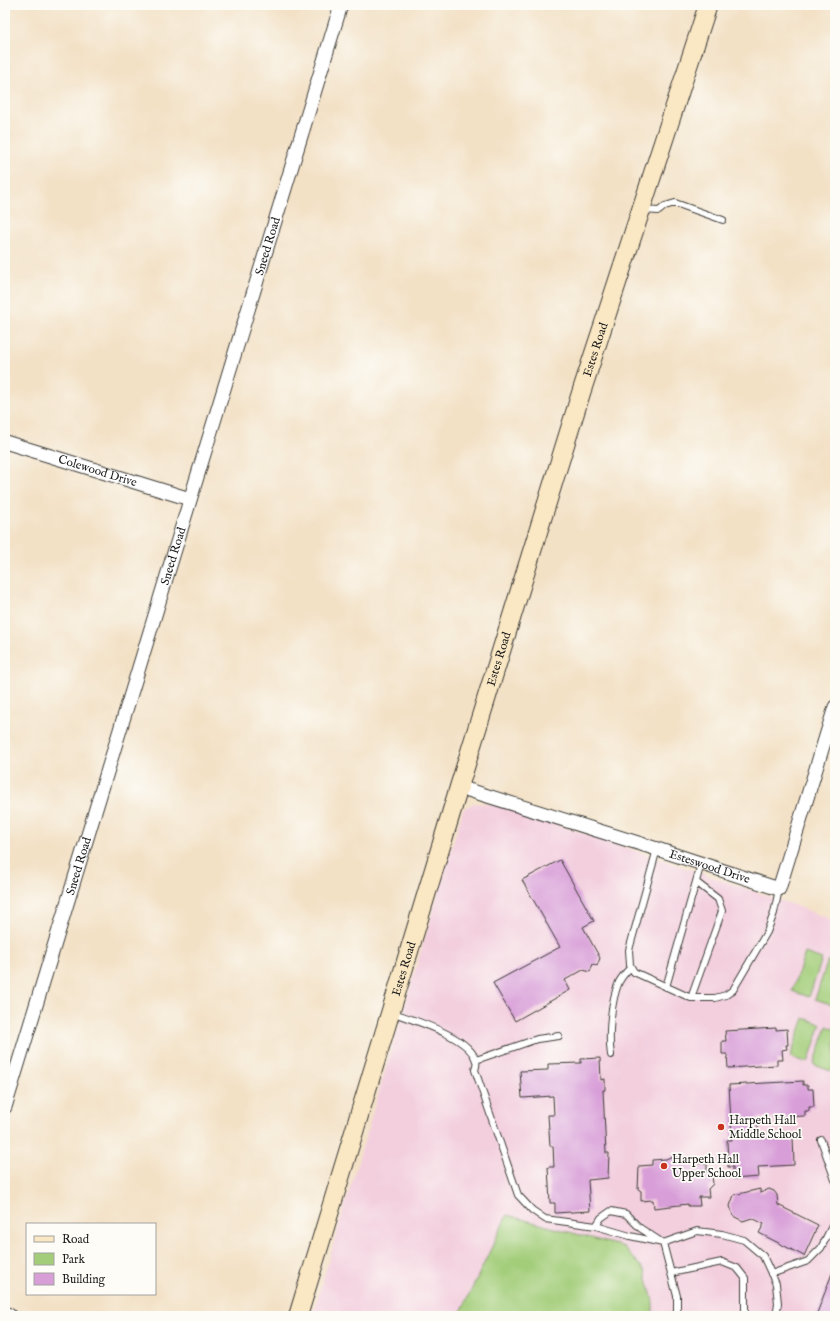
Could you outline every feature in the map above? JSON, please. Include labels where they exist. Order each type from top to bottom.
[{"type":"main road","name":"Estes Road","points":[[298,1316],[581,393],[708,5]]},
{"type":"street","name":"Sneed Road","points":[[5,1107],[340,5]]},
{"type":"street","name":"Colewood Drive","points":[[5,442],[190,499]]},
{"type":"street","points":[[779,889],[835,707]]},
{"type":"street","name":"Esteswood Drive","points":[[459,787],[779,889]]},
{"type":"lane","points":[[641,210],[659,211],[665,206],[675,203],[723,220]]},
{"type":"lane","points":[[657,849],[629,950],[628,958],[630,967],[634,972],[691,998],[715,998],[733,990],[772,921],[779,889]]},
{"type":"lane","points":[[666,987],[701,864]]},
{"type":"lane","points":[[691,998],[722,911],[718,899],[696,882]]},
{"type":"lane","points":[[611,1055],[609,1038],[617,990],[620,981],[630,967]]},
{"type":"lane","points":[[390,1012],[442,1030],[468,1048],[476,1060],[475,1070],[518,1195],[532,1210],[545,1219],[596,1226],[630,1236],[663,1243],[697,1231],[722,1234],[744,1240],[763,1256],[776,1284],[778,1303],[776,1316]]},
{"type":"lane","points":[[476,1060],[537,1039],[559,1036]]},
{"type":"lane","points":[[821,1140],[835,1180]]},
{"type":"lane","points":[[596,1226],[601,1218],[611,1211],[626,1214],[640,1228],[663,1243],[677,1296],[677,1316]]},
{"type":"lane","points":[[771,1274],[808,1261],[832,1234],[835,1220]]},
{"type":"lane","points":[[671,1273],[722,1262],[737,1268],[745,1278],[745,1316]]},
{"type":"shaded area","points":[[473,803],[493,804],[548,821],[788,903],[835,921],[835,1316],[312,1316],[463,810]]},
{"type":"green space","points":[[805,953],[822,959],[809,997],[792,991]]},
{"type":"green space","points":[[828,960],[835,963],[835,999],[833,1005],[815,999]]},
{"type":"green space","points":[[804,1018],[821,1024],[808,1063],[790,1057]]},
{"type":"green space","points":[[827,1026],[835,1029],[835,1060],[831,1071],[814,1065]]},
{"type":"green space","points":[[507,1215],[624,1247],[645,1271],[653,1301],[653,1316],[459,1316]]},
{"type":"building","points":[[560,860],[594,921],[583,927],[600,958],[597,966],[593,964],[590,972],[583,970],[565,980],[570,990],[515,1021],[493,983],[560,947],[522,880]]},
{"type":"building","points":[[776,1028],[776,1030],[787,1029],[788,1045],[786,1045],[787,1049],[782,1050],[783,1060],[777,1060],[777,1065],[728,1068],[727,1054],[722,1054],[722,1041],[726,1041],[725,1031]]},
{"type":"building","points":[[600,1058],[601,1080],[605,1079],[605,1090],[603,1090],[606,1153],[609,1153],[608,1178],[588,1180],[590,1211],[555,1213],[555,1203],[550,1203],[548,1167],[554,1167],[553,1146],[550,1146],[548,1115],[554,1115],[553,1096],[522,1098],[520,1071],[548,1070],[548,1064],[581,1063],[581,1059]]},
{"type":"building","points":[[803,1081],[803,1085],[808,1085],[808,1089],[813,1089],[814,1107],[809,1107],[809,1111],[805,1111],[805,1116],[757,1118],[759,1138],[793,1136],[794,1165],[758,1167],[759,1177],[733,1179],[733,1167],[728,1167],[727,1140],[732,1140],[729,1085]]},
{"type":"building","points":[[673,1156],[680,1158],[694,1157],[695,1163],[707,1164],[707,1171],[712,1175],[713,1184],[708,1189],[709,1197],[699,1197],[700,1206],[688,1206],[688,1204],[654,1208],[653,1200],[641,1201],[641,1191],[638,1189],[639,1166],[652,1165],[652,1160],[666,1159]]},
{"type":"building","points":[[760,1189],[760,1193],[769,1189],[774,1191],[777,1195],[778,1205],[818,1225],[804,1256],[759,1233],[764,1224],[752,1218],[743,1221],[733,1216],[730,1206],[734,1195]]},
{"type":"building","points":[[834,1268],[835,1316],[816,1316]]},
{"type":"place","name":"Harpeth Hall Middle School","points":[[721,1127]]},
{"type":"place","name":"Harpeth Hall Upper School","points":[[664,1166]]}]
